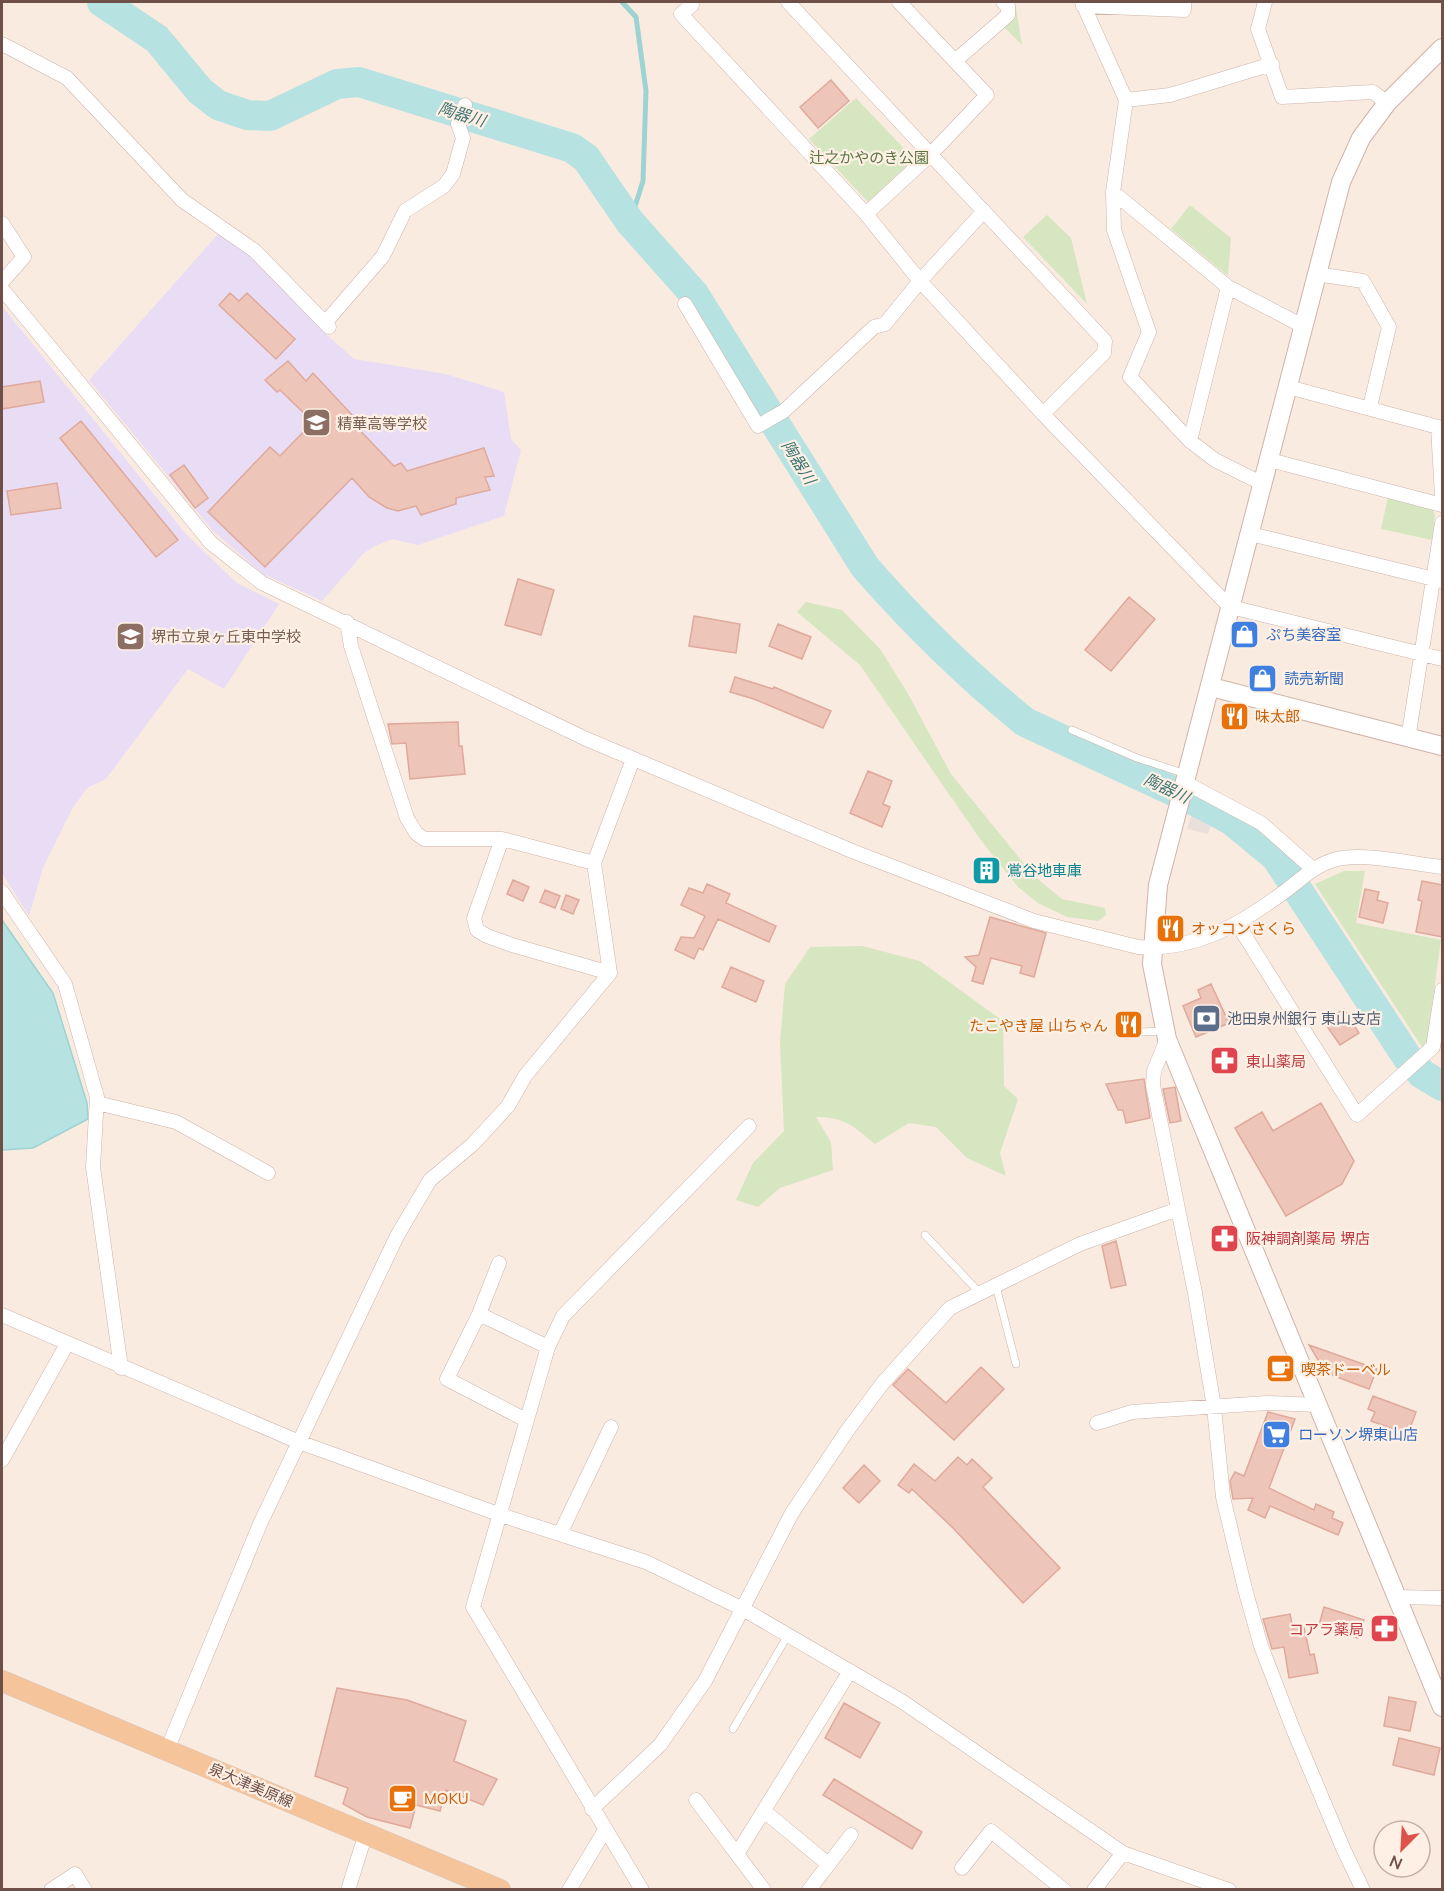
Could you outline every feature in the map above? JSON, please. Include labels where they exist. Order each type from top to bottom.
[{"type":"main road","name":"泉大津美原線","points":[[2,1681],[500,1890]]},
{"type":"street","points":[[788,2],[1105,341],[1104,353],[1043,414]]},
{"type":"street","points":[[866,214],[931,154],[987,95],[899,2]]},
{"type":"street","points":[[955,61],[1008,15],[1008,6],[1003,2]]},
{"type":"street","points":[[1184,2],[1184,10],[1082,4],[1126,100],[1113,192],[1113,230],[1149,332],[1130,377],[1190,441],[1215,460],[1263,484]]},
{"type":"street","points":[[1265,2],[1258,29],[1282,97],[1373,92],[1387,103]]},
{"type":"street","points":[[692,3],[681,14],[866,214],[920,280],[1043,414],[1231,606],[1443,659]]},
{"type":"street","points":[[2,44],[67,78],[182,200],[255,251],[327,325],[383,256],[405,211],[444,186],[453,174],[463,138],[462,111]]},
{"type":"street","points":[[1443,48],[1387,103],[1361,138],[1341,182],[1211,687],[1176,808],[1158,885],[1153,948],[1155,988],[1166,1035],[1443,1707]]},
{"type":"street","points":[[1126,100],[1170,95],[1272,64]]},
{"type":"street","points":[[1113,192],[1228,287],[1304,326]]},
{"type":"street","points":[[685,304],[758,426],[778,415],[874,327],[885,324],[920,280],[984,211]]},
{"type":"street","points":[[2,223],[24,257],[2,282]]},
{"type":"street","points":[[1316,274],[1363,281],[1389,327],[1370,407]]},
{"type":"street","points":[[1190,441],[1228,287]]},
{"type":"street","points":[[2,289],[211,543],[262,583],[584,738],[852,851],[1034,921],[1138,947],[1153,948],[1175,945],[1238,925],[1307,874],[1342,858],[1443,867]]},
{"type":"street","points":[[1288,387],[1370,407],[1438,427],[1443,496]]},
{"type":"street","points":[[1270,460],[1443,505]]},
{"type":"street","points":[[1408,740],[1421,655],[1438,580],[1443,523]]},
{"type":"street","points":[[1251,534],[1438,580]]},
{"type":"street","points":[[347,622],[351,646],[407,818],[416,833],[424,839],[502,839],[594,863]]},
{"type":"street","points":[[1211,687],[1408,740],[1443,746]]},
{"type":"street","points":[[167,1750],[260,1524],[397,1236],[430,1180],[473,1144],[508,1106],[525,1076],[610,973],[594,863],[633,759]]},
{"type":"street","points":[[1184,781],[1261,823],[1307,874]]},
{"type":"street","points":[[502,839],[474,918],[477,930],[512,945],[610,973]]},
{"type":"street","points":[[2,892],[65,984],[97,1103],[93,1167],[121,1368]]},
{"type":"street","points":[[1238,925],[1357,1115],[1433,1047],[1443,990]]},
{"type":"street","points":[[1166,1035],[1154,1071],[1153,1085],[1196,1293],[1214,1407],[1223,1497],[1261,1646],[1334,1827],[1363,1890]]},
{"type":"street","points":[[97,1103],[176,1122],[268,1173]]},
{"type":"street","points":[[642,1890],[473,1607],[548,1347],[563,1316],[749,1126]]},
{"type":"street","points":[[592,1809],[660,1745],[705,1681],[792,1514],[847,1431],[882,1384],[950,1308],[1080,1244],[1178,1209]]},
{"type":"street","points":[[499,1263],[447,1379],[526,1420]]},
{"type":"street","points":[[478,1314],[548,1347]]},
{"type":"street","points":[[2,1315],[121,1368],[299,1442],[501,1515],[646,1562],[743,1609],[903,1702],[1123,1853],[1229,1890]]},
{"type":"street","points":[[2,1460],[67,1344]]},
{"type":"street","points":[[1097,1423],[1132,1412],[1267,1403],[1318,1406]]},
{"type":"street","points":[[560,1534],[611,1427]]},
{"type":"street","points":[[1398,1597],[1443,1598]]},
{"type":"street","points":[[737,1854],[850,1671]]},
{"type":"street","points":[[696,1800],[764,1890]]},
{"type":"street","points":[[764,1811],[828,1864]]},
{"type":"street","points":[[569,1890],[605,1830]]},
{"type":"street","points":[[962,1868],[991,1831],[1064,1890]]},
{"type":"street","points":[[348,1890],[366,1833]]},
{"type":"street","points":[[809,1890],[851,1835]]},
{"type":"street","points":[[1094,1890],[1123,1853]]},
{"type":"street","points":[[51,1890],[75,1874],[85,1890]]},
{"type":"lane","points":[[1072,730],[1184,781]]},
{"type":"lane","points":[[1118,1033],[1166,1035]]},
{"type":"lane","points":[[925,1235],[979,1292]]},
{"type":"lane","points":[[995,1284],[1016,1364]]},
{"type":"lane","points":[[733,1729],[788,1635]]},
{"type":"shaded area","name":"精華高等学校","points":[[219,233],[252,254],[327,335],[354,359],[446,374],[504,392],[511,439],[521,450],[504,516],[418,545],[392,539],[373,547],[364,553],[322,601],[263,574],[213,531],[89,380]]},
{"type":"shaded area","name":"堺市立泉ヶ丘東中学校","points":[[2,306],[186,534],[237,583],[279,604],[224,689],[188,669],[106,779],[87,788],[72,809],[43,868],[29,916],[2,873]]},
{"type":"shaded area","points":[[1192,813],[1212,822],[1208,834],[1187,829]]},
{"type":"green space","points":[[1012,2],[1015,2],[1022,45],[1003,26],[1016,14]]},
{"type":"green space","name":"辻之かやのき公園","points":[[856,98],[914,159],[868,202],[809,139]]},
{"type":"green space","points":[[1190,205],[1231,238],[1228,276],[1171,229]]},
{"type":"green space","points":[[1047,215],[1071,238],[1087,304],[1023,237]]},
{"type":"green space","points":[[1388,497],[1431,506],[1435,515],[1432,540],[1381,529]]},
{"type":"green space","points":[[806,602],[842,610],[880,649],[907,692],[951,774],[1034,876],[1062,899],[1105,908],[1106,915],[1098,921],[1067,917],[1038,903],[1018,887],[980,839],[860,665],[797,612]]},
{"type":"green space","points":[[1344,871],[1365,871],[1356,923],[1441,940],[1427,1041],[1422,1047],[1315,884]]},
{"type":"green space","points":[[862,946],[920,961],[1003,1021],[1004,1086],[1018,1099],[1000,1153],[1006,1176],[967,1158],[936,1127],[909,1123],[875,1144],[861,1132],[842,1121],[816,1117],[831,1142],[833,1170],[780,1188],[758,1207],[736,1200],[753,1163],[784,1131],[780,1043],[785,984],[810,947]]},
{"type":"water","points":[[2,920],[53,993],[87,1103],[88,1119],[33,1148],[2,1150]]},
{"type":"building","points":[[831,80],[849,101],[818,128],[800,107]]},
{"type":"building","points":[[230,293],[239,301],[247,293],[295,339],[276,359],[219,305]]},
{"type":"building","points":[[288,361],[306,381],[313,373],[354,417],[351,421],[394,466],[401,463],[407,471],[484,448],[494,476],[485,477],[490,490],[456,498],[456,504],[421,515],[416,506],[398,511],[387,508],[369,497],[352,478],[265,567],[208,512],[270,447],[280,456],[313,422],[280,390],[277,392],[265,380]]},
{"type":"building","points":[[40,381],[44,402],[2,409],[2,387]]},
{"type":"building","points":[[81,421],[178,540],[156,557],[60,438]]},
{"type":"building","points":[[184,465],[208,498],[195,508],[170,475]]},
{"type":"building","points":[[57,483],[61,508],[11,515],[7,491]]},
{"type":"building","points":[[518,579],[554,590],[541,635],[505,625]]},
{"type":"building","points":[[1129,597],[1155,619],[1111,671],[1085,650]]},
{"type":"building","points":[[694,616],[740,624],[736,653],[689,646]]},
{"type":"building","points":[[778,624],[811,637],[802,659],[769,646]]},
{"type":"building","points":[[735,677],[773,689],[774,687],[831,711],[823,728],[754,699],[730,692]]},
{"type":"building","points":[[458,722],[459,746],[462,746],[465,774],[410,779],[406,743],[392,744],[388,724]]},
{"type":"building","points":[[868,771],[892,781],[883,804],[890,807],[882,827],[850,813]]},
{"type":"building","points":[[513,880],[529,887],[523,901],[507,894]]},
{"type":"building","points":[[1422,881],[1443,885],[1443,937],[1416,932],[1422,901],[1418,900]]},
{"type":"building","points":[[707,884],[730,894],[726,903],[776,926],[769,942],[718,919],[703,950],[699,948],[694,959],[675,950],[681,937],[694,938],[705,916],[681,905],[689,888],[703,893]]},
{"type":"building","points":[[1365,889],[1379,892],[1377,900],[1388,903],[1383,923],[1359,917]]},
{"type":"building","points":[[545,890],[560,896],[555,908],[540,902]]},
{"type":"building","points":[[566,895],[579,900],[573,914],[561,909]]},
{"type":"building","points":[[990,917],[1046,933],[1034,977],[1020,973],[1022,966],[991,958],[983,984],[972,981],[976,967],[965,957],[979,955]]},
{"type":"building","points":[[731,967],[764,981],[756,1002],[722,987]]},
{"type":"building","points":[[1211,984],[1229,1023],[1196,1037],[1183,1006],[1201,998],[1198,990]]},
{"type":"building","points":[[1344,1009],[1359,1033],[1340,1045],[1324,1022]]},
{"type":"building","points":[[1144,1079],[1150,1118],[1126,1123],[1123,1110],[1118,1110],[1106,1084]]},
{"type":"building","points":[[1175,1087],[1181,1121],[1170,1123],[1163,1089]]},
{"type":"building","points":[[1321,1103],[1354,1161],[1342,1184],[1286,1216],[1235,1128],[1262,1112],[1273,1131]]},
{"type":"building","points":[[1116,1241],[1126,1285],[1111,1288],[1102,1246]]},
{"type":"building","points":[[1309,1345],[1377,1369],[1369,1389],[1326,1373]]},
{"type":"building","points":[[981,1367],[1004,1389],[954,1440],[893,1385],[908,1369],[946,1403]]},
{"type":"building","points":[[1373,1396],[1416,1412],[1408,1434],[1371,1421],[1375,1412],[1368,1409]]},
{"type":"building","points":[[1268,1412],[1295,1419],[1269,1488],[1314,1510],[1316,1504],[1334,1512],[1332,1518],[1343,1523],[1338,1535],[1270,1506],[1265,1518],[1248,1510],[1253,1498],[1233,1499],[1230,1481],[1235,1472],[1244,1476]]},
{"type":"building","points":[[958,1457],[967,1465],[972,1459],[992,1478],[983,1487],[1060,1568],[1023,1603],[953,1528],[912,1489],[909,1493],[898,1485],[914,1464],[935,1481]]},
{"type":"building","points":[[864,1465],[880,1481],[859,1503],[843,1488]]},
{"type":"building","points":[[1324,1607],[1364,1620],[1358,1638],[1319,1625]]},
{"type":"building","points":[[1290,1614],[1293,1629],[1304,1627],[1310,1655],[1314,1654],[1318,1673],[1289,1678],[1284,1647],[1272,1649],[1263,1619]]},
{"type":"building","points":[[337,1688],[407,1700],[466,1721],[454,1761],[497,1779],[483,1805],[446,1790],[440,1811],[416,1805],[410,1828],[367,1817],[343,1804],[348,1788],[315,1776]]},
{"type":"building","points":[[1389,1697],[1416,1702],[1410,1731],[1384,1726]]},
{"type":"building","points":[[844,1703],[880,1723],[860,1758],[825,1738]]},
{"type":"building","points":[[1399,1738],[1440,1748],[1434,1775],[1393,1765]]},
{"type":"building","points":[[834,1779],[922,1832],[912,1849],[823,1795]]},
{"type":"waterway","name":"陶器川","points":[[102,2],[157,39],[200,91],[218,105],[247,115],[270,116],[337,84],[359,82],[572,148],[586,158],[630,222],[694,294],[865,567],[883,588],[962,667],[1025,722],[1231,820],[1276,857],[1407,1057],[1422,1074],[1442,1086]]},
{"type":"waterway","points":[[622,2],[636,17],[646,91],[643,181],[630,222]]},
{"type":"place","name":"精華高等学校","points":[[316,423]]},
{"type":"place","name":"ぷち美容室","points":[[1245,634]]},
{"type":"place","name":"堺市立泉ヶ丘東中学校","points":[[130,636]]},
{"type":"place","name":"読売新聞","points":[[1263,678]]},
{"type":"place","name":"味太郎","points":[[1234,716]]},
{"type":"place","name":"鴬谷地車庫","points":[[986,870]]},
{"type":"place","name":"オッコンさくら","points":[[1170,928]]},
{"type":"place","name":"池田泉州銀行 東山支店","points":[[1206,1018]]},
{"type":"place","name":"たこやき屋 山ちゃん","points":[[1129,1025]]},
{"type":"place","name":"東山薬局","points":[[1225,1061]]},
{"type":"place","name":"阪神調剤薬局 堺店","points":[[1225,1238]]},
{"type":"place","name":"喫茶ドーベル","points":[[1280,1369]]},
{"type":"place","name":"ローソン堺東山店","points":[[1277,1434]]},
{"type":"place","name":"コアラ薬局","points":[[1385,1629]]},
{"type":"place","name":"MOKU","points":[[403,1798]]}]
